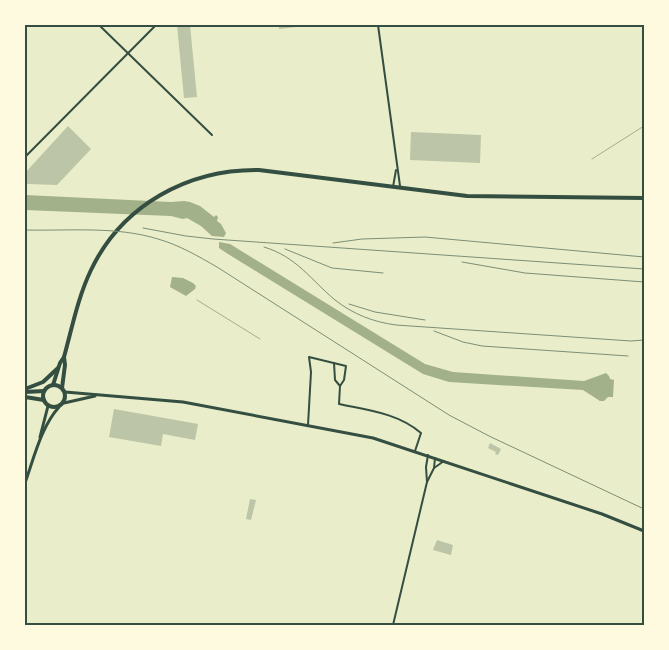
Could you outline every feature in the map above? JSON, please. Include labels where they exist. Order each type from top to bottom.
[{"type":"main road","points":[[25,391],[44,391],[53,385],[64,357],[84,286],[100,254],[116,232],[147,204],[166,192],[200,177],[247,170],[467,196],[644,198]]},
{"type":"main road","points":[[64,357],[63,390],[66,396],[64,403]]},
{"type":"main road","points":[[25,391],[43,382],[59,366]]},
{"type":"main road","points":[[53,385],[63,390],[97,395],[176,401],[373,438],[602,514],[644,531]]},
{"type":"main road","points":[[44,391],[44,400],[48,406],[52,408],[59,407]]},
{"type":"main road","points":[[25,482],[50,418],[59,407],[64,403],[97,395]]},
{"type":"main road","points":[[25,397],[44,400]]},
{"type":"main road","points":[[40,441],[48,406]]},
{"type":"street","points":[[99,25],[212,135]]},
{"type":"street","points":[[25,157],[156,25]]},
{"type":"street","points":[[378,25],[400,188]]},
{"type":"street","points":[[393,187],[396,168]]},
{"type":"street","points":[[308,425],[312,372],[310,357],[346,366],[344,380],[340,386],[339,404],[401,420],[421,433],[415,451]]},
{"type":"street","points":[[334,363],[336,381],[340,386]]},
{"type":"street","points":[[394,625],[427,482],[428,455]]},
{"type":"street","points":[[427,482],[434,468],[435,458]]},
{"type":"street","points":[[434,468],[445,461]]},
{"type":"shaded area","points":[[25,195],[190,202],[200,206],[214,217],[216,215],[218,217],[217,221],[226,233],[224,237],[212,236],[201,226],[187,218],[171,216],[25,210]]},
{"type":"shaded area","points":[[219,242],[230,244],[425,364],[453,372],[584,381],[606,373],[610,379],[614,380],[613,397],[600,401],[583,390],[449,382],[423,374],[228,254],[219,248]]},
{"type":"shaded area","points":[[172,277],[183,278],[193,283],[196,286],[195,289],[186,296],[170,287]]},
{"type":"building","points":[[177,25],[190,25],[197,97],[184,98]]},
{"type":"building","points":[[279,25],[305,25],[305,26],[279,29]]},
{"type":"building","points":[[68,126],[91,149],[57,185],[28,184],[25,182],[25,173]]},
{"type":"building","points":[[411,132],[481,135],[480,163],[410,160]]},
{"type":"building","points":[[114,409],[198,424],[195,440],[163,434],[161,446],[109,437]]},
{"type":"building","points":[[490,443],[501,449],[498,455],[488,448]]},
{"type":"building","points":[[250,499],[256,500],[251,520],[246,519]]},
{"type":"building","points":[[437,540],[453,545],[451,555],[433,550]]},
{"type":"waterway","points":[[592,159],[644,126]]},
{"type":"waterway","points":[[197,300],[260,339]]},
{"type":"railway","points":[[143,228],[213,239],[644,269]]},
{"type":"railway","points":[[25,230],[126,232],[166,241],[217,267],[449,415],[489,436],[644,509]]},
{"type":"railway","points":[[333,243],[362,239],[425,237],[644,257]]},
{"type":"railway","points":[[264,247],[286,257],[342,305],[364,317],[379,322],[396,325],[631,341],[644,340]]},
{"type":"railway","points":[[285,249],[332,268],[383,273]]},
{"type":"railway","points":[[462,262],[525,273],[644,282]]},
{"type":"railway","points":[[349,304],[375,312],[425,320]]},
{"type":"railway","points":[[434,331],[463,342],[482,346],[628,356]]}]
